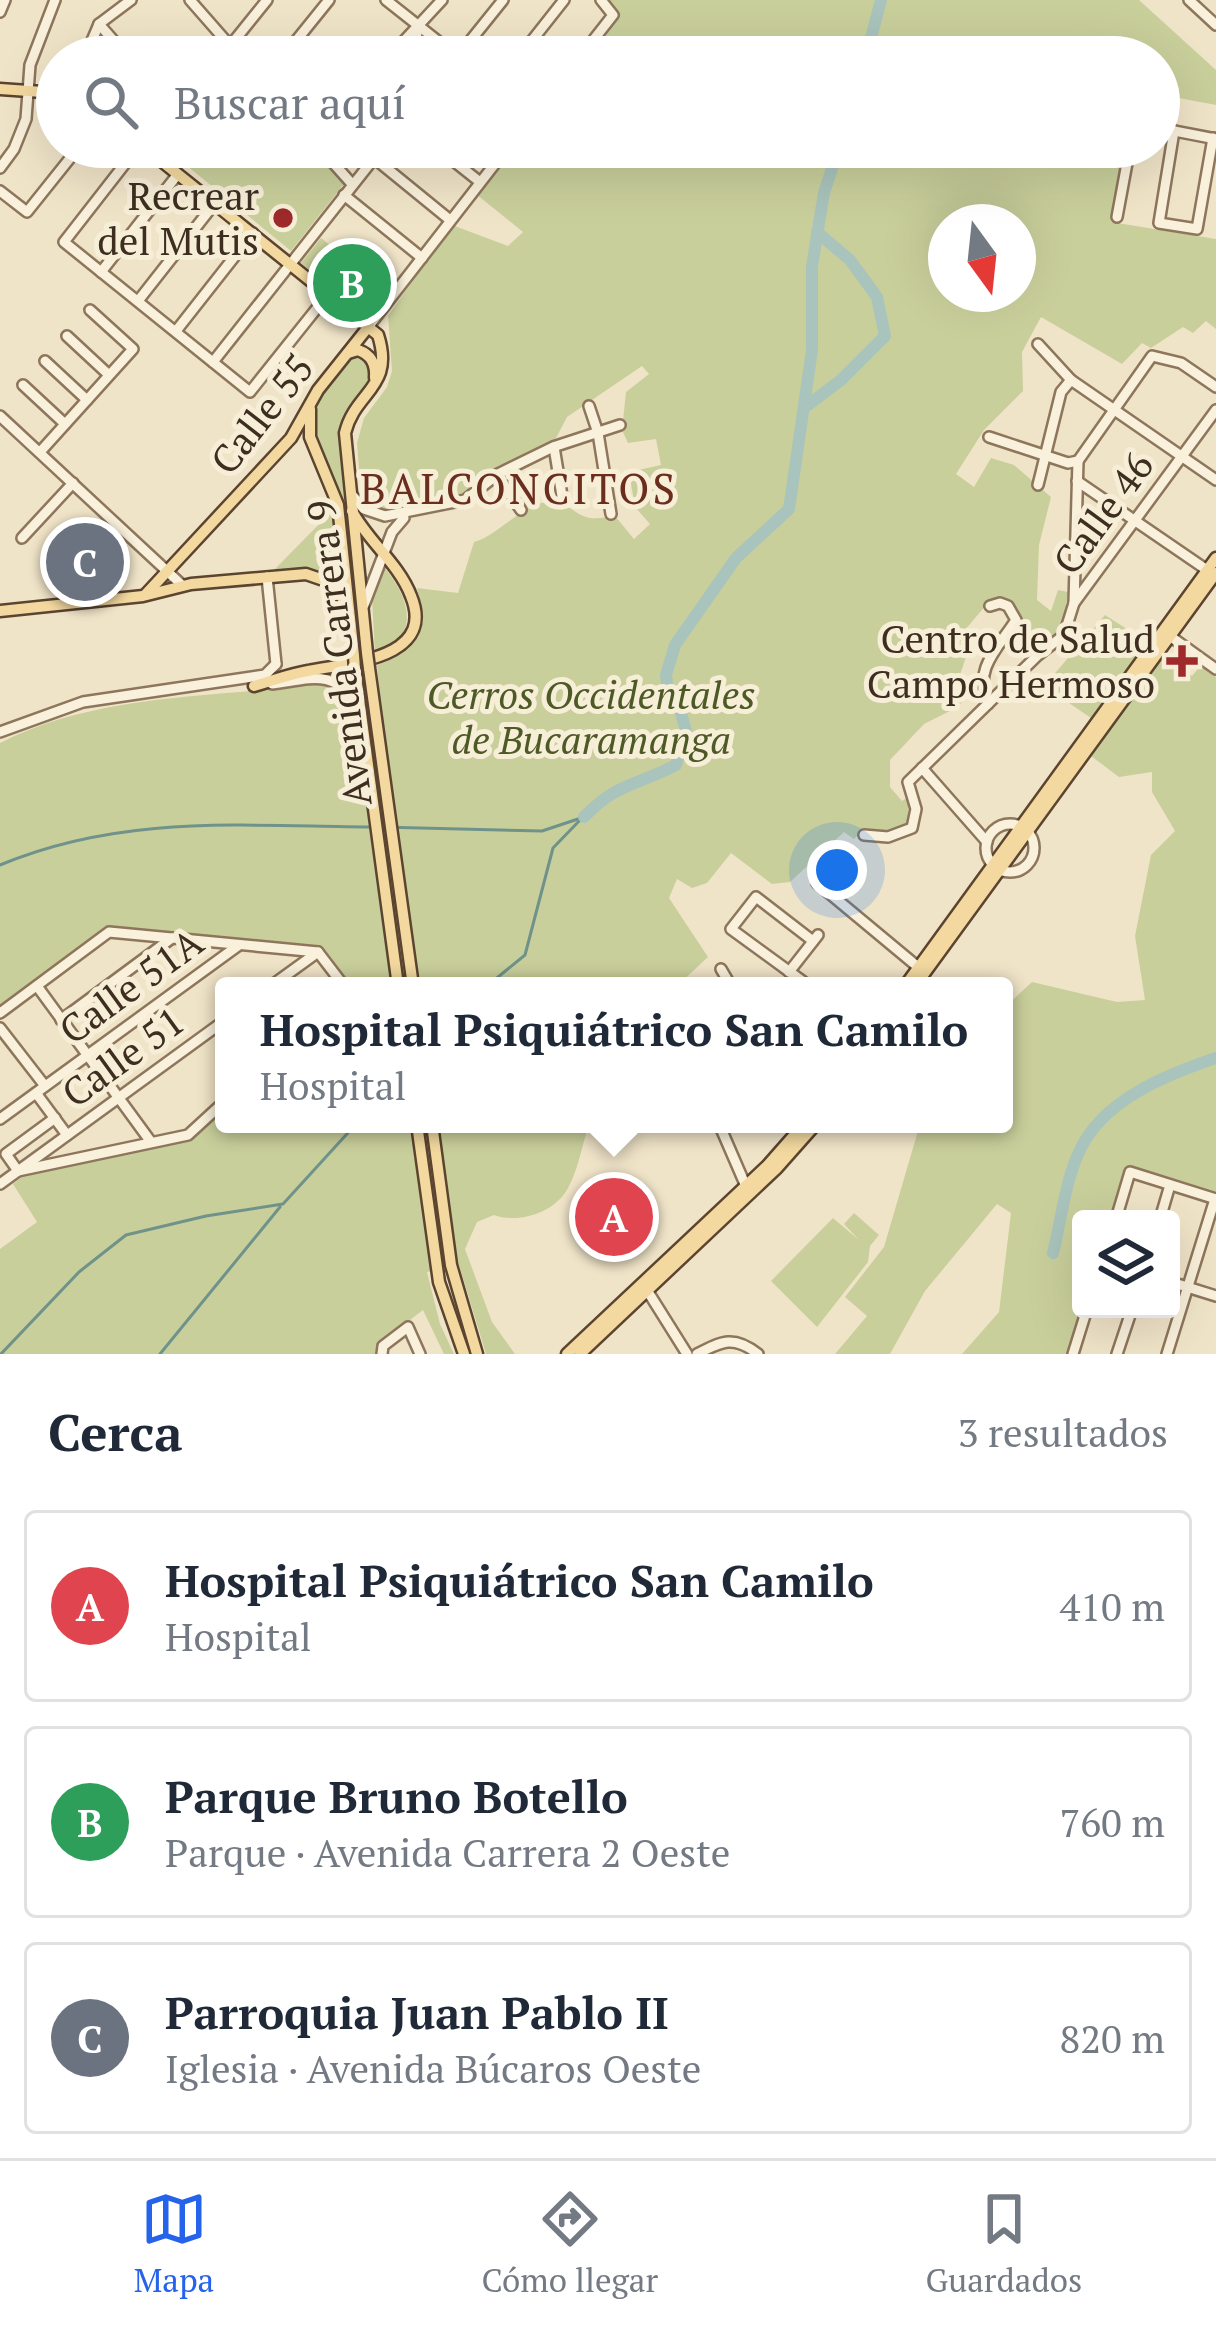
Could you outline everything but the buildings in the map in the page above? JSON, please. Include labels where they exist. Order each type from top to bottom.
[{"type":"main road","points":[[0,89],[36,92]]},
{"type":"main road","points":[[171,168],[369,326]]},
{"type":"main road","name":"Calle 55","points":[[143,596],[291,438],[312,400],[369,326]]},
{"type":"main road","name":"Avenida Carrera 9","points":[[360,654],[362,611],[346,426],[380,376],[383,359],[378,335],[369,326]]},
{"type":"main road","points":[[347,354],[358,350],[371,359],[376,370],[370,393]]},
{"type":"main road","name":"Avenida Carrera 9","points":[[312,400],[309,431],[337,499],[348,606],[360,654],[397,977]]},
{"type":"main road","points":[[254,686],[378,658],[404,642],[414,620],[413,601],[350,508]]},
{"type":"main road","points":[[915,977],[1211,572],[1216,558]]},
{"type":"main road","points":[[0,611],[143,596],[183,586],[320,576],[337,588],[348,606]]},
{"type":"main road","name":"Avenida Carrera 9","points":[[366,712],[411,977]]},
{"type":"main road","points":[[919,977],[922,970]]},
{"type":"main road","points":[[418,1133],[436,1267],[447,1313],[464,1354]]},
{"type":"main road","points":[[433,1133],[451,1265],[478,1354]]},
{"type":"main road","points":[[747,1190],[796,1133]]},
{"type":"main road","points":[[567,1354],[806,1133]]},
{"type":"main road","points":[[580,1354],[644,1286]]},
{"type":"street","points":[[0,12],[5,0]]},
{"type":"street","points":[[41,36],[55,0]]},
{"type":"street","points":[[94,36],[99,25],[131,0]]},
{"type":"street","points":[[190,0],[221,36]]},
{"type":"street","points":[[198,10],[206,0]]},
{"type":"street","points":[[232,36],[267,0]]},
{"type":"street","points":[[300,36],[328,0]]},
{"type":"street","points":[[411,36],[442,0]]},
{"type":"street","points":[[475,36],[503,0]]},
{"type":"street","points":[[535,36],[564,0]]},
{"type":"street","points":[[597,36],[614,15],[601,0]]},
{"type":"street","points":[[1190,0],[1216,25]]},
{"type":"street","points":[[388,1],[431,36]]},
{"type":"street","points":[[99,25],[109,36]]},
{"type":"street","points":[[418,36],[420,27]]},
{"type":"street","points":[[0,168],[26,119],[30,65],[36,49]]},
{"type":"street","points":[[1168,168],[1159,224],[1197,230],[1214,138],[1180,132]]},
{"type":"street","points":[[0,191],[26,212],[62,168]]},
{"type":"street","points":[[131,168],[64,242],[250,392],[328,293]]},
{"type":"street","points":[[338,168],[352,184]]},
{"type":"street","points":[[213,362],[366,168]]},
{"type":"street","points":[[386,168],[450,220]]},
{"type":"street","points":[[462,168],[480,182]]},
{"type":"street","name":"Calle 55","points":[[369,326],[491,168]]},
{"type":"street","points":[[1117,217],[1126,168]]},
{"type":"street","points":[[101,272],[178,174]]},
{"type":"street","points":[[344,195],[422,258]]},
{"type":"street","points":[[138,302],[215,203]]},
{"type":"street","points":[[176,332],[254,233]]},
{"type":"street","points":[[40,452],[133,349],[89,310]]},
{"type":"street","points":[[67,336],[110,375]]},
{"type":"street","points":[[1038,344],[1071,380],[1216,480]]},
{"type":"street","points":[[1074,603],[1078,461],[1152,356],[1181,363],[1216,387]]},
{"type":"street","points":[[45,361],[87,400]]},
{"type":"street","points":[[1038,485],[1061,392],[1071,380]]},
{"type":"street","points":[[22,385],[65,424]]},
{"type":"street","points":[[589,406],[598,433],[610,514]]},
{"type":"street","name":"Calle 46","points":[[922,768],[1064,635],[1074,603],[1216,410]]},
{"type":"street","points":[[0,416],[183,586]]},
{"type":"street","points":[[349,491],[371,513],[408,514],[467,499],[497,475],[554,447],[620,425]]},
{"type":"street","points":[[989,436],[1068,463],[1078,461]]},
{"type":"street","points":[[554,447],[562,502]]},
{"type":"street","points":[[497,475],[521,510]]},
{"type":"street","points":[[1077,481],[1211,572]]},
{"type":"street","points":[[22,538],[73,483]]},
{"type":"street","points":[[362,611],[394,528],[408,514]]},
{"type":"street","points":[[267,577],[276,664],[286,672],[303,672]]},
{"type":"street","points":[[988,704],[983,683],[989,656],[1016,620],[1008,606],[990,606]]},
{"type":"street","points":[[1166,633],[1214,664]]},
{"type":"street","points":[[0,732],[82,702],[265,675],[276,664]]},
{"type":"street","points":[[206,685],[254,686],[328,678],[342,685],[366,712]]},
{"type":"street","points":[[864,835],[897,836],[912,828],[916,809],[908,782],[922,768],[987,842]]},
{"type":"street","points":[[998,828],[1024,829],[1034,848],[1030,861],[1016,871],[996,867],[987,855],[987,842],[998,828]]},
{"type":"street","points":[[818,883],[922,970]]},
{"type":"street","points":[[790,972],[815,938],[756,897],[731,928],[796,977]]},
{"type":"street","points":[[0,1013],[110,932],[318,952],[337,977]]},
{"type":"street","points":[[62,1020],[172,938]]},
{"type":"street","name":"Calle 51A","points":[[0,1119],[239,945]]},
{"type":"street","points":[[284,977],[318,952]]},
{"type":"street","points":[[721,969],[726,977]]},
{"type":"street","points":[[37,986],[151,1142]]},
{"type":"street","points":[[0,1028],[67,1136]]},
{"type":"street","name":"Calle 51","points":[[0,1184],[215,1028]]},
{"type":"street","points":[[55,1118],[5,1154],[18,1171],[188,1135],[215,1110]]},
{"type":"street","points":[[723,1133],[747,1190]]},
{"type":"street","points":[[1118,1210],[1130,1172],[1216,1199],[1167,1354]]},
{"type":"street","points":[[1163,1210],[1170,1185]]},
{"type":"street","points":[[1180,1285],[1216,1296]]},
{"type":"street","points":[[644,1286],[687,1354]]},
{"type":"street","points":[[1072,1354],[1084,1318]]},
{"type":"street","points":[[1118,1354],[1129,1318]]},
{"type":"street","points":[[382,1354],[383,1346],[408,1328],[420,1354]]},
{"type":"street","points":[[697,1354],[724,1340],[738,1341],[758,1354]]},
{"type":"green space","points":[[606,0],[1139,0],[1179,36],[602,36],[618,15]]},
{"type":"green space","points":[[1180,37],[1216,70],[1216,105],[1180,98]]},
{"type":"green space","name":"Recrear del Mutis","points":[[190,168],[330,168],[344,184],[291,251]]},
{"type":"green space","name":"Cerros Occidentales de Bucaramanga","points":[[497,168],[1122,168],[1111,222],[1216,239],[1216,329],[1206,321],[1193,333],[1183,327],[1151,348],[1142,343],[1122,364],[1041,317],[1022,352],[1023,391],[984,430],[956,474],[974,487],[991,458],[1014,465],[1051,497],[1039,545],[1037,600],[1051,611],[1058,590],[1068,592],[1063,631],[1034,655],[1013,633],[1021,617],[1013,604],[996,599],[964,631],[970,645],[960,675],[966,682],[965,699],[924,724],[890,760],[890,787],[902,801],[908,797],[909,825],[887,833],[865,828],[854,839],[844,832],[790,882],[772,884],[731,853],[707,883],[692,888],[677,879],[669,898],[708,957],[687,977],[343,977],[321,947],[109,927],[0,1008],[0,743],[37,727],[115,706],[318,684],[342,693],[352,718],[381,714],[377,665],[400,653],[414,636],[420,614],[417,588],[458,593],[474,542],[540,503],[561,503],[589,518],[615,516],[634,539],[650,524],[635,507],[629,472],[661,465],[656,439],[628,443],[622,430],[626,392],[649,374],[642,366],[567,417],[554,442],[491,473],[466,495],[389,511],[367,504],[361,494],[357,443],[364,418],[387,387],[392,371],[388,316],[452,225],[508,246],[523,232],[476,194]]},
{"type":"green space","points":[[321,238],[388,292],[369,316],[301,263]]},
{"type":"green space","points":[[360,357],[372,373],[339,425],[345,512],[316,438],[314,409],[350,358]]},
{"type":"green space","points":[[333,510],[339,567],[322,572],[273,571]]},
{"type":"green space","points":[[383,566],[404,602],[406,626],[390,647],[375,654],[372,598]]},
{"type":"green space","points":[[1105,615],[1147,642],[1091,718],[1044,686]]},
{"type":"green space","points":[[1164,656],[1192,676],[1201,665],[1216,677],[1216,1194],[1128,1168],[1115,1210],[1072,1210],[1072,1318],[1079,1318],[1067,1354],[962,1354],[999,1312],[1011,1213],[997,1204],[925,1291],[890,1354],[835,1354],[867,1316],[845,1297],[884,1247],[917,1133],[1013,1133],[1013,1000],[1032,982],[1117,1002],[1145,1000],[1135,936],[1151,855],[1175,831],[1152,792],[1152,772],[1119,777],[1091,756]]},
{"type":"green space","points":[[215,1116],[215,1133],[586,1134],[562,1197],[535,1214],[494,1215],[477,1222],[465,1249],[492,1322],[515,1354],[486,1354],[459,1265],[427,1272],[440,1324],[454,1354],[444,1354],[423,1310],[379,1344],[377,1354],[0,1354],[0,1249],[37,1222],[13,1184],[26,1174],[191,1138]]},
{"type":"green space","points":[[854,1213],[879,1235],[870,1246],[868,1262],[817,1327],[771,1281],[833,1218],[859,1240],[844,1224]]},
{"type":"waterway","points":[[872,36],[881,0]]},
{"type":"waterway","points":[[584,817],[618,791],[676,765],[686,731],[679,706],[668,692],[666,675],[675,645],[736,558],[789,509],[812,350],[812,266],[832,168]]},
{"type":"waterway","points":[[804,408],[841,380],[885,336],[877,297],[850,260],[817,232]]},
{"type":"waterway","points":[[380,827],[542,831],[584,817]]},
{"type":"waterway","points":[[498,977],[525,955],[553,848],[582,818]]},
{"type":"waterway","points":[[0,865],[91,837],[137,830],[229,825],[370,827]]},
{"type":"waterway","points":[[1053,1253],[1070,1176],[1089,1134],[1137,1092],[1216,1058]]},
{"type":"waterway","points":[[1,1354],[79,1272],[126,1235],[283,1204],[348,1133]]},
{"type":"waterway","points":[[160,1354],[280,1207]]},
{"type":"place","name":"Recrear del Mutis","points":[[283,218]]},
{"type":"place","name":"Parque Bruno Botello","points":[[352,283]]},
{"type":"place","name":"Parroquia Juan Pablo II","points":[[85,562]]},
{"type":"place","name":"Centro de Salud Campo Hermoso","points":[[1182,661]]},
{"type":"place","name":"Hospital Psiquiátrico San Camilo","points":[[614,1217]]},
{"type":"district","name":"BALCONCITOS","points":[[519,489]]}]
